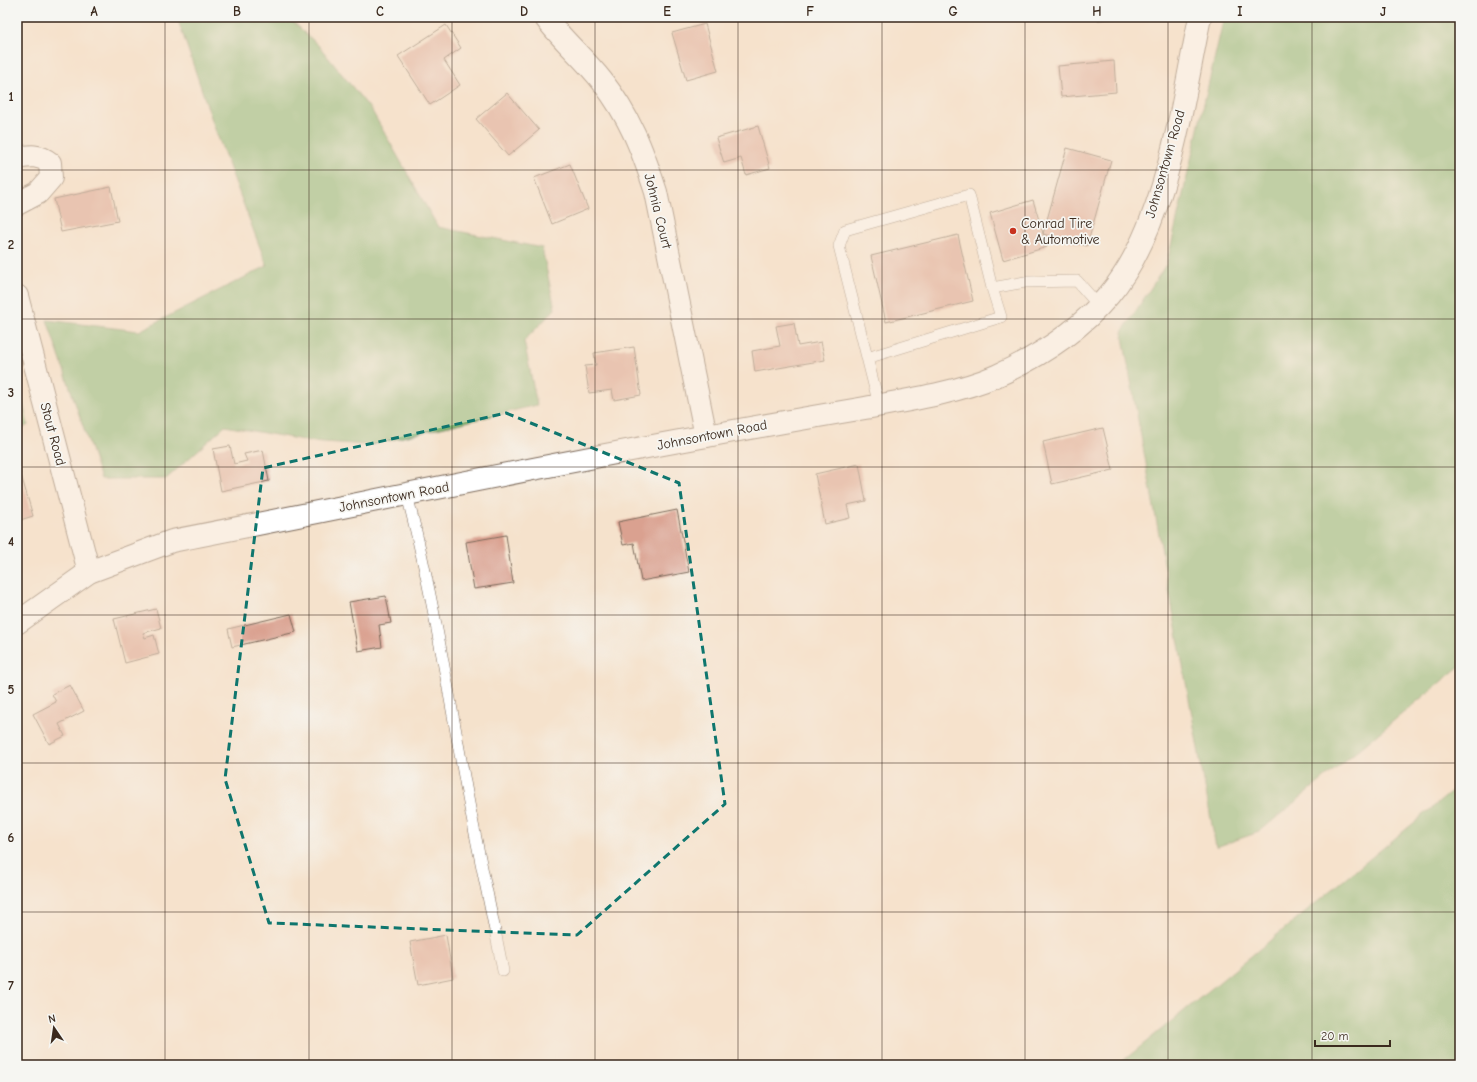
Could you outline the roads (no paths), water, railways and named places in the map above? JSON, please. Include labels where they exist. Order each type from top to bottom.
[{"type":"street","name":"Johnia Court","points":[[545,17],[558,34],[601,80],[627,117],[644,154],[656,192],[706,436]]},
{"type":"street","name":"Johnsontown Road","points":[[17,623],[89,572],[172,541],[706,436],[923,398],[994,376],[1039,354],[1080,326],[1111,293],[1135,256],[1158,202],[1173,147],[1200,17]]},
{"type":"street","points":[[17,158],[33,155],[45,159],[50,163],[51,178],[38,193],[17,204]]},
{"type":"street","name":"Stout Road","points":[[17,296],[89,572]]},
{"type":"lane","points":[[867,358],[1001,317],[992,288],[969,195],[845,230],[840,246],[867,358],[879,405]]},
{"type":"lane","points":[[992,288],[1025,282],[1077,281],[1099,306]]},
{"type":"lane","points":[[407,494],[422,552],[436,620],[468,798],[503,971]]},
{"type":"place","name":"Conrad Tire & Automotive","points":[[1013,231]]}]
